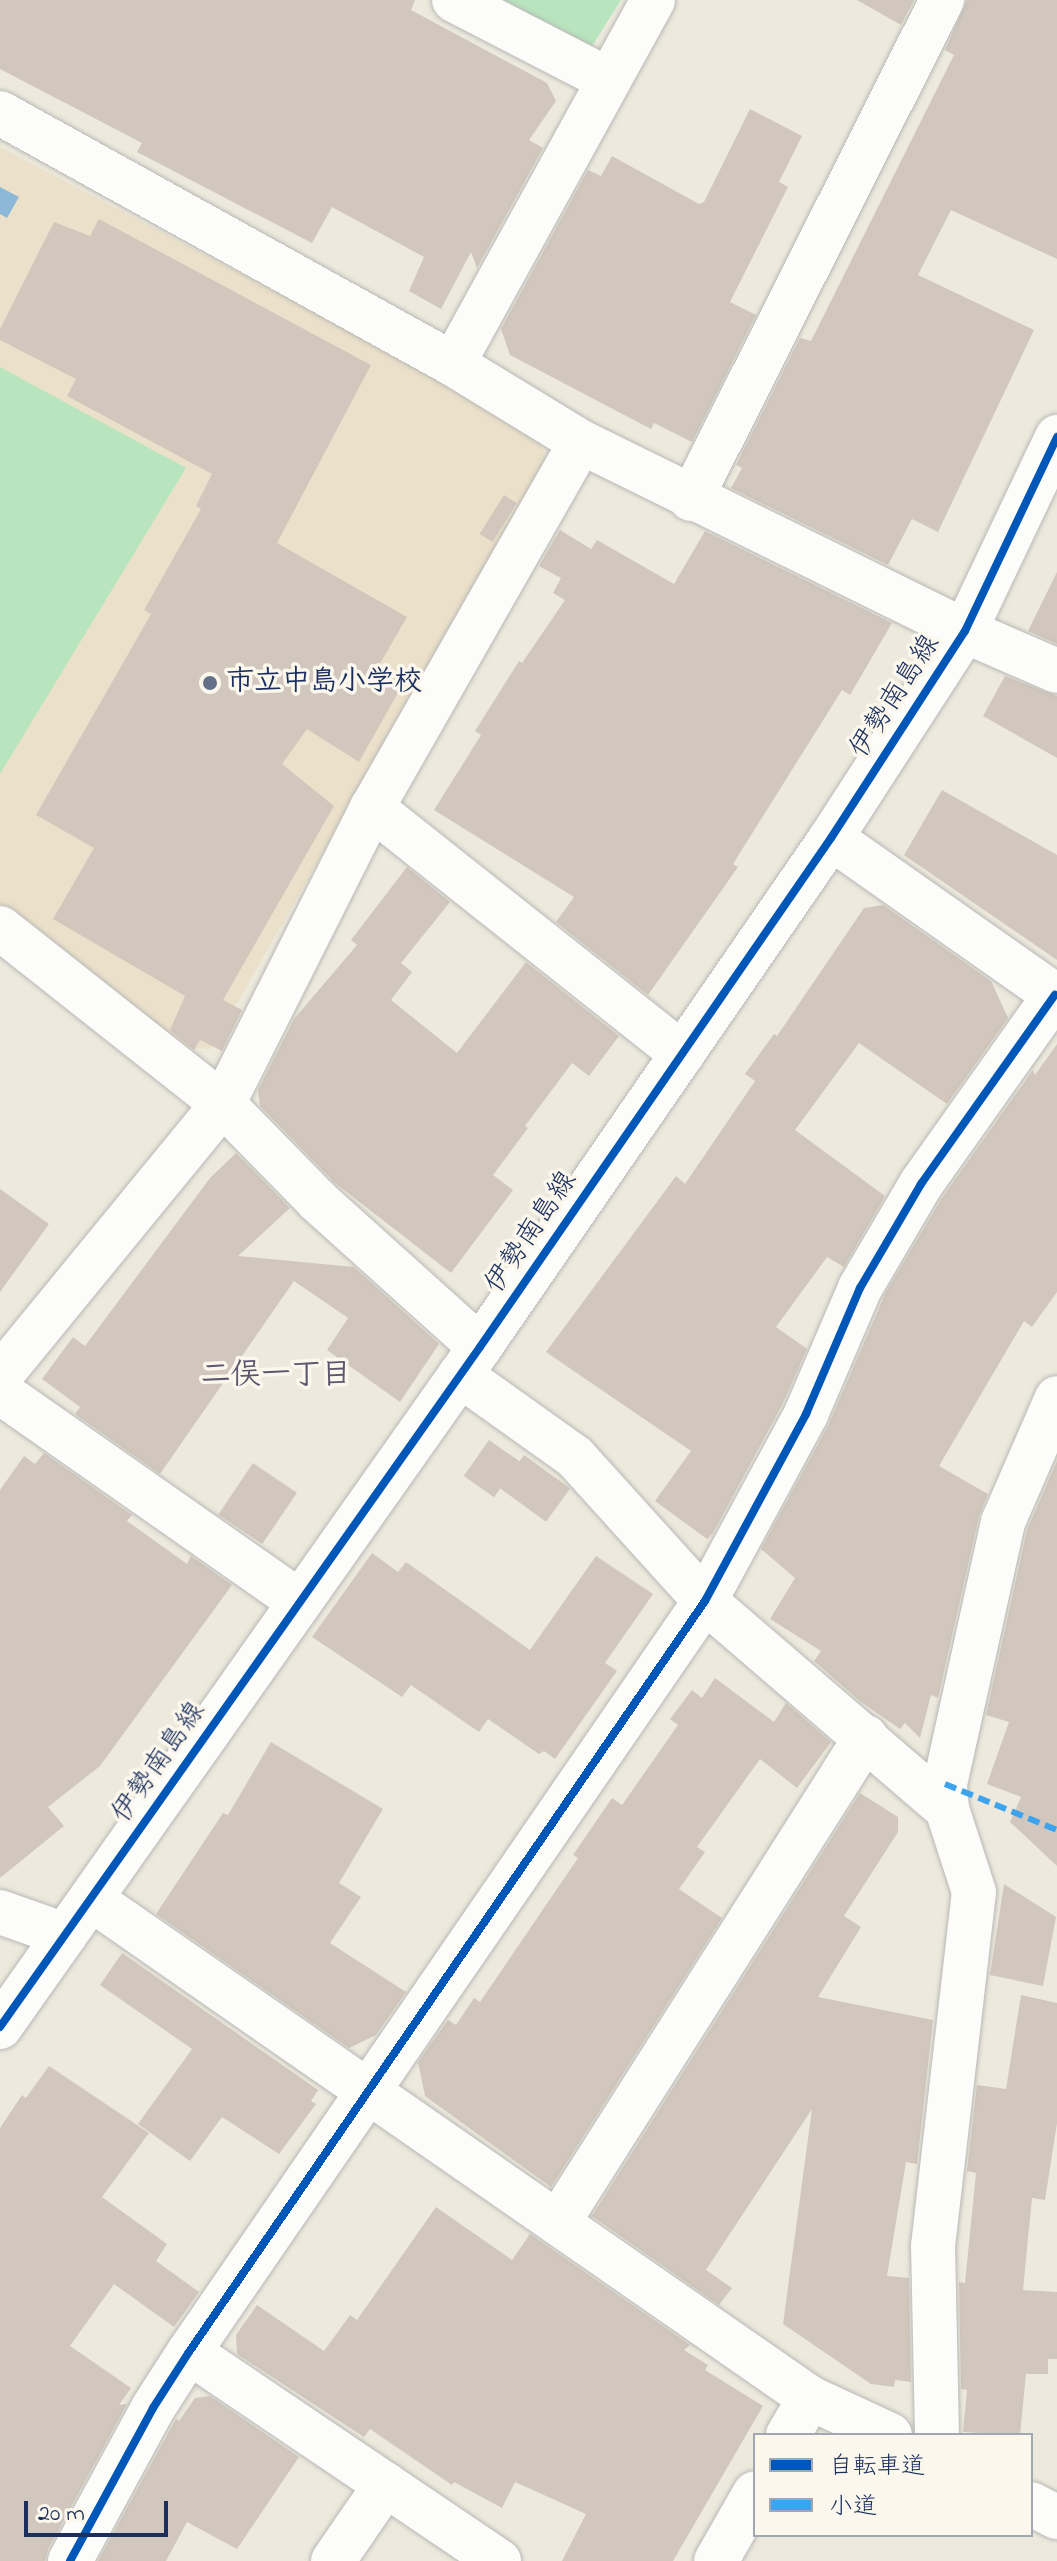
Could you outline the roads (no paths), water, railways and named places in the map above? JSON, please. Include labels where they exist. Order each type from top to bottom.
[{"type":"street","points":[[454,0],[609,80]]},
{"type":"street","points":[[453,364],[653,0]]},
{"type":"street","points":[[691,499],[942,0]]},
{"type":"street","points":[[0,113],[453,364],[581,442],[691,499],[965,631],[1057,671]]},
{"type":"street","name":"伊勢南島線","points":[[0,2027],[470,1361],[831,838],[965,631],[1057,437]]},
{"type":"street","points":[[0,1376],[223,1104],[372,808],[581,442]]},
{"type":"street","points":[[372,808],[682,1054]]},
{"type":"street","points":[[70,2561],[153,2408],[189,2352],[705,1601],[806,1414],[860,1288],[921,1184],[1056,996],[831,838]]},
{"type":"street","points":[[0,928],[223,1104],[470,1361],[575,1457],[705,1601],[947,1809]]},
{"type":"street","points":[[0,1392],[300,1602]]},
{"type":"street","points":[[937,2433],[933,2246],[974,1892],[947,1809],[945,1784],[1003,1522],[1057,1398]]},
{"type":"street","points":[[559,2221],[866,1737]]},
{"type":"street","points":[[91,1899],[559,2221],[799,2417],[880,2433]]},
{"type":"street","points":[[0,1912],[65,1935]]},
{"type":"street","points":[[189,2352],[499,2561]]},
{"type":"street","points":[[333,2561],[386,2484]]},
{"type":"street","points":[[716,2561],[753,2496]]},
{"type":"street","points":[[1033,2505],[1057,2517]]},
{"type":"water","points":[[0,187],[19,197],[7,218],[0,214]]},
{"type":"place","name":"市立中島小学校","points":[[210,683]]},
{"type":"district","name":"二俣一丁目","points":[[276,1376]]}]
